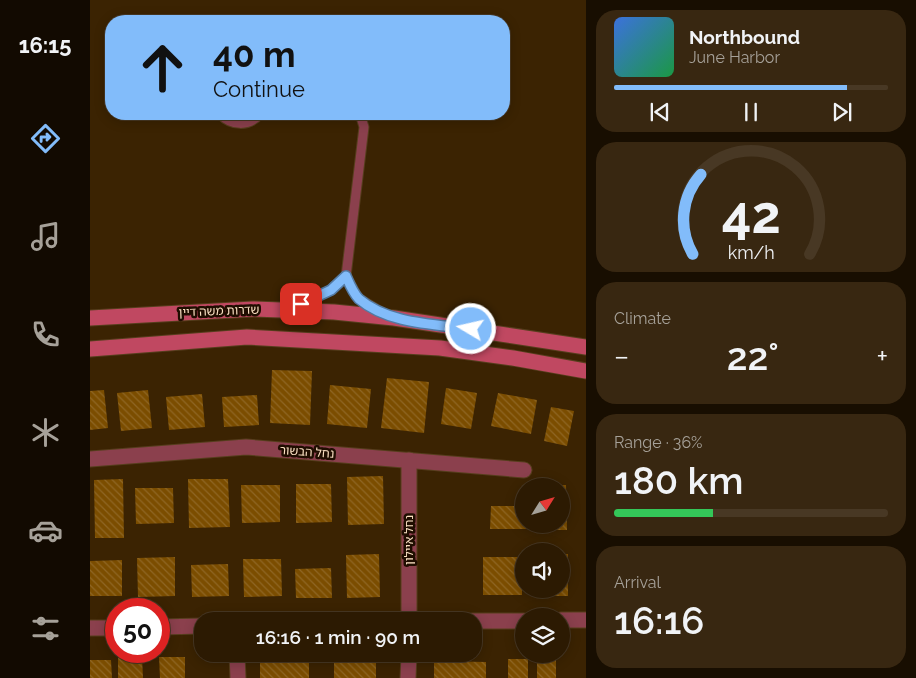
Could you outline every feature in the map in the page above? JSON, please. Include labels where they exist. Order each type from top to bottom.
[{"type":"main road","name":"שדרות משה דיין","points":[[90,318],[253,309],[285,310],[394,318],[586,347]]},
{"type":"main road","points":[[90,349],[257,338],[440,348],[586,371]]},
{"type":"street","name":"נחל הבשור","points":[[90,459],[246,447],[524,470]]},
{"type":"street","name":"נחל איילון","points":[[409,460],[409,612]]},
{"type":"street","points":[[570,620],[586,620]]},
{"type":"street","points":[[482,621],[515,621]]},
{"type":"street","points":[[170,627],[194,626]]},
{"type":"street","points":[[90,628],[105,628]]},
{"type":"street","points":[[237,662],[238,678]]},
{"type":"street","points":[[408,678],[409,662]]},
{"type":"lane","points":[[228,120],[232,123],[241,124],[250,120]]},
{"type":"lane","points":[[285,310],[317,298],[341,282],[346,276],[364,127],[361,120]]},
{"type":"lane","points":[[346,276],[358,298],[394,318]]},
{"type":"building","points":[[272,370],[312,371],[310,425],[270,423]]},
{"type":"building","points":[[387,378],[429,382],[424,433],[381,428]]},
{"type":"building","points":[[330,385],[371,389],[367,428],[327,424]]},
{"type":"building","points":[[446,388],[477,393],[471,429],[441,424]]},
{"type":"building","points":[[104,390],[108,428],[90,430],[90,391]]},
{"type":"building","points":[[148,390],[152,428],[121,431],[117,393]]},
{"type":"building","points":[[498,393],[537,400],[531,434],[491,426]]},
{"type":"building","points":[[202,394],[205,427],[169,430],[166,397]]},
{"type":"building","points":[[257,395],[259,425],[224,427],[222,397]]},
{"type":"building","points":[[551,407],[574,411],[567,446],[544,441]]},
{"type":"building","points":[[383,476],[384,524],[348,525],[347,477]]},
{"type":"building","points":[[123,479],[124,538],[95,538],[94,480]]},
{"type":"building","points":[[188,479],[228,479],[230,527],[189,528]]},
{"type":"building","points":[[296,484],[331,484],[332,522],[296,523]]},
{"type":"building","points":[[241,485],[280,485],[280,522],[242,523]]},
{"type":"building","points":[[135,488],[173,488],[174,523],[136,524]]},
{"type":"building","points":[[491,506],[515,506],[515,529],[490,529]]},
{"type":"building","points":[[379,554],[380,597],[347,598],[346,555]]},
{"type":"building","points":[[175,557],[175,596],[138,597],[137,558]]},
{"type":"building","points":[[483,557],[515,557],[515,595],[483,595]]},
{"type":"building","points":[[243,559],[281,559],[282,596],[244,597]]},
{"type":"building","points":[[122,560],[122,596],[90,596],[90,561]]},
{"type":"building","points":[[228,564],[229,596],[192,597],[191,565]]},
{"type":"building","points":[[331,568],[332,598],[296,598],[295,569]]},
{"type":"building","points":[[170,657],[185,657],[185,678],[160,678],[159,663],[170,663]]},
{"type":"building","points":[[508,659],[515,659],[515,663],[528,663],[528,678],[508,678]]},
{"type":"building","points":[[90,660],[105,660],[105,663],[111,663],[112,678],[90,678]]},
{"type":"building","points":[[260,662],[309,662],[309,678],[260,678]]},
{"type":"building","points":[[334,662],[376,662],[376,678],[334,678]]},
{"type":"building","points":[[434,662],[486,662],[486,678],[434,678]]},
{"type":"building","points":[[118,663],[142,663],[143,678],[118,678]]},
{"type":"building","points":[[537,663],[556,663],[556,678],[537,678]]},
{"type":"route","points":[[301,304],[331,290],[346,276],[358,298],[394,318],[471,329]]}]
